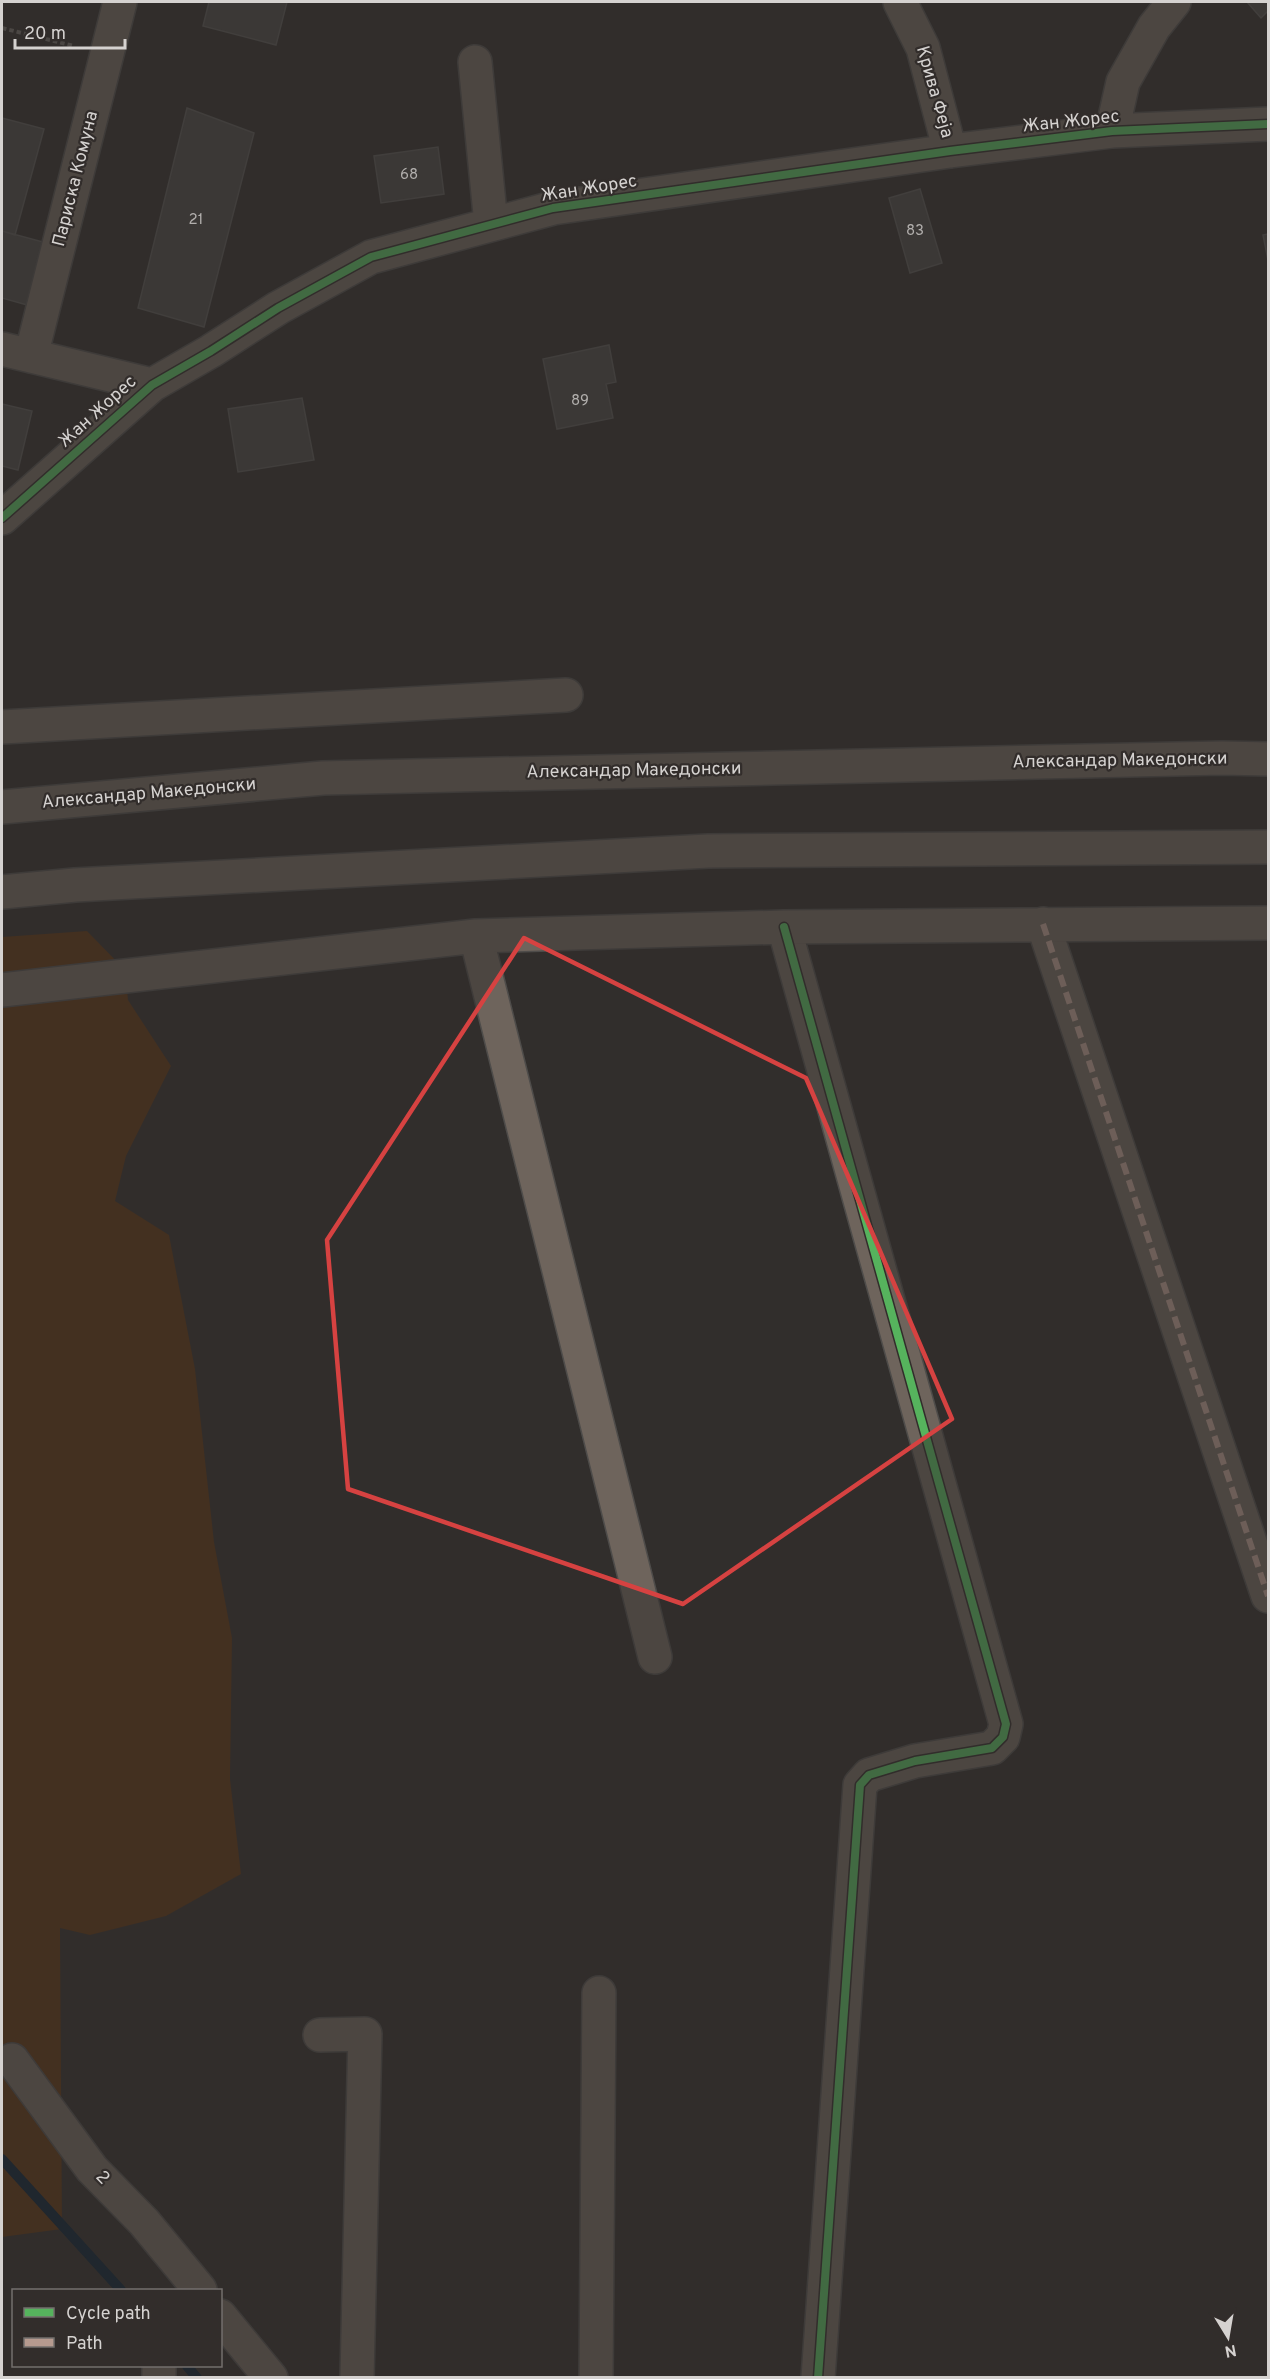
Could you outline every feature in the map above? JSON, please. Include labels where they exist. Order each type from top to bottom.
[{"type":"street","name":"Париска Комуна","points":[[16,353],[107,55],[120,2]]},
{"type":"street","name":"Крива Феја","points":[[900,2],[923,48],[950,151]]},
{"type":"street","points":[[1112,131],[1123,82],[1154,27],[1174,2]]},
{"type":"street","points":[[475,62],[491,224]]},
{"type":"street","name":"Жан Жорес","points":[[2,518],[152,385],[278,308],[371,257],[553,208],[950,151],[1112,131],[1269,124]]},
{"type":"street","name":"Жан Жорес","points":[[16,353],[152,385]]},
{"type":"street","points":[[2,727],[566,695]]},
{"type":"street","name":"Александар Македонски","points":[[2,807],[323,778],[1269,759]]},
{"type":"street","points":[[2,892],[75,885],[708,851],[1269,847]]},
{"type":"street","points":[[2,990],[476,936],[784,927],[1269,923]]},
{"type":"street","points":[[1043,924],[1269,1596]]},
{"type":"street","points":[[784,927],[1006,1724],[1003,1737],[992,1748],[915,1761],[869,1775],[860,1785],[818,2378]]},
{"type":"street","points":[[476,936],[655,1657]]},
{"type":"street","points":[[596,2378],[599,1993]]},
{"type":"street","points":[[320,2035],[365,2034],[357,2378]]},
{"type":"street","name":"2","points":[[12,2060],[92,2169],[144,2222],[199,2289]]},
{"type":"street","points":[[222,2318],[271,2378]]},
{"type":"path","points":[[2,28],[107,55]]},
{"type":"highlighted area","points":[[524,938],[806,1078],[952,1419],[683,1604],[348,1489],[327,1240]]},
{"type":"shaded area","points":[[87,931],[125,970],[128,1000],[171,1066],[126,1156],[115,1201],[169,1235],[195,1369],[214,1542],[232,1638],[230,1779],[241,1874],[166,1916],[90,1935],[60,1928],[62,2229],[2,2237],[2,937]]},
{"type":"building","points":[[209,2],[287,2],[276,45],[203,26]]},
{"type":"building","points":[[1247,2],[1268,2],[1268,11],[1261,18]]},
{"type":"building","points":[[187,108],[254,133],[204,327],[138,308]]},
{"type":"building","points":[[2,118],[44,129],[15,235],[2,231]]},
{"type":"building","points":[[438,147],[444,194],[381,203],[374,156]]},
{"type":"building","points":[[920,189],[942,263],[910,273],[889,198]]},
{"type":"building","points":[[2,231],[54,245],[38,308],[2,298]]},
{"type":"building","points":[[1268,234],[1268,260],[1263,235]]},
{"type":"building","points":[[609,345],[616,382],[606,384],[613,418],[557,429],[543,359]]},
{"type":"building","points":[[302,398],[314,460],[238,472],[228,409]]},
{"type":"building","points":[[2,404],[32,411],[18,470],[2,466]]},
{"type":"waterway","points":[[2,2159],[120,2289]]},
{"type":"waterway","points":[[188,2367],[197,2378]]},
{"type":"marked path","points":[[1043,924],[1268,1596]]},
{"type":"cycle path","points":[[2,518],[152,385],[278,308],[371,257],[553,208],[950,151],[1112,131],[1268,124]]},
{"type":"cycle path","points":[[784,927],[1006,1724],[1003,1737],[992,1748],[915,1761],[869,1775],[860,1785],[818,2378]]}]
